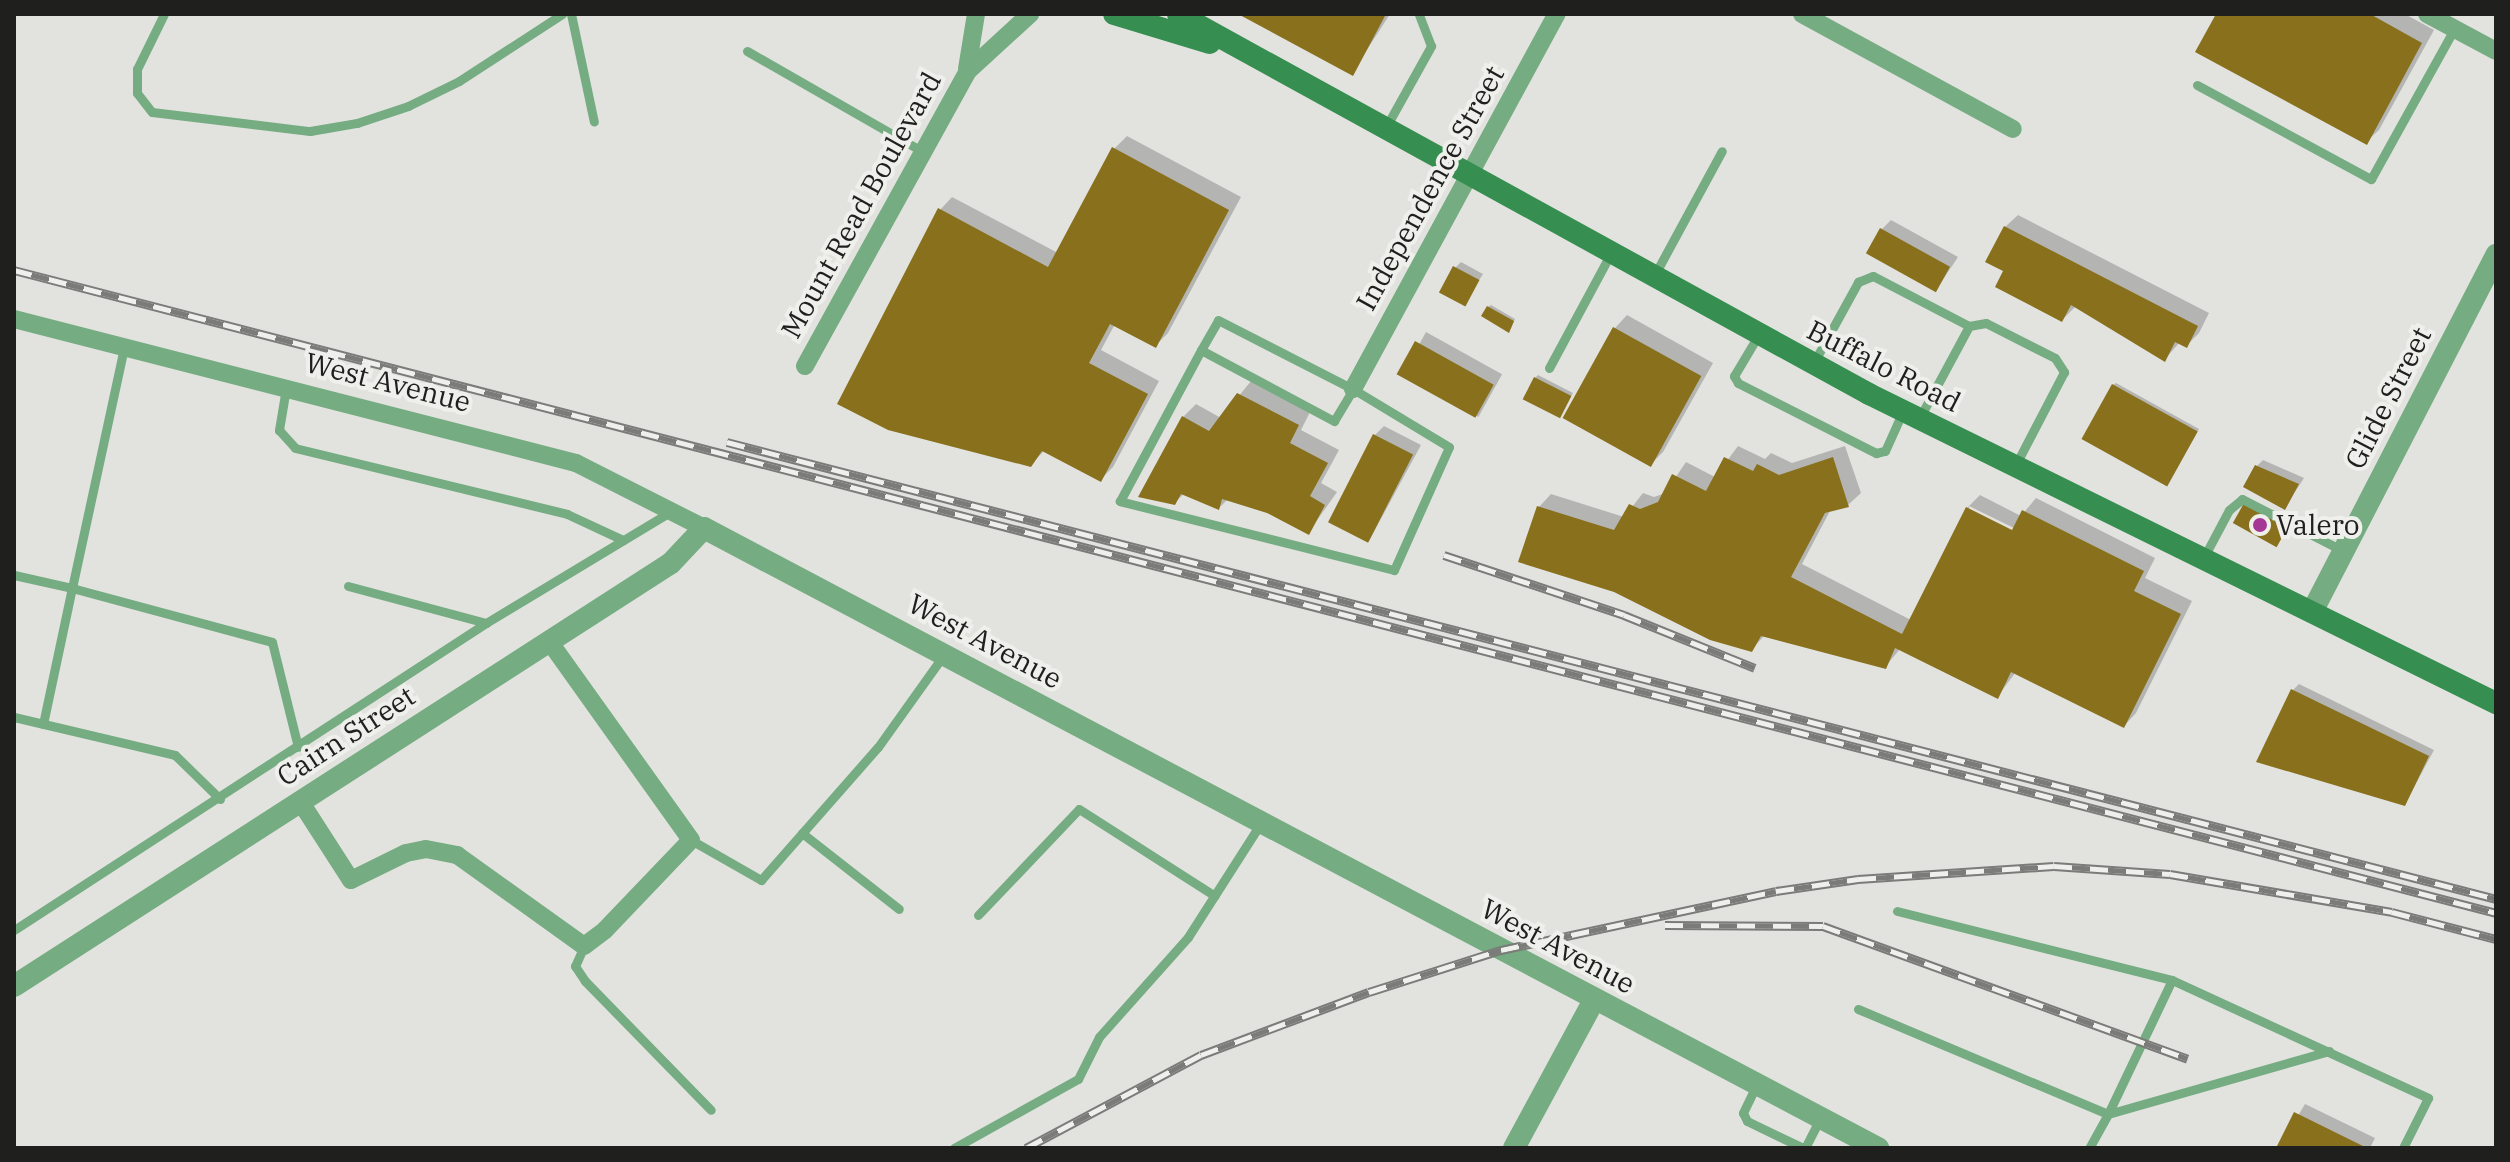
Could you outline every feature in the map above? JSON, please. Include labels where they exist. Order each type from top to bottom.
[{"type":"main road","name":"Buffalo Road","points":[[1114,14],[1256,61]]},
{"type":"main road","name":"Buffalo Road","points":[[1178,14],[1256,61],[1813,364],[2496,703]]},
{"type":"street","points":[[967,72],[976,14]]},
{"type":"street","points":[[967,72],[1030,14]]},
{"type":"street","name":"Independence Street","points":[[1353,389],[1557,14]]},
{"type":"street","points":[[1802,14],[2013,129]]},
{"type":"street","points":[[2427,14],[2496,51]]},
{"type":"street","name":"Mount Read Boulevard","points":[[805,366],[967,72]]},
{"type":"street","name":"Glide Street","points":[[2312,612],[2496,255]]},
{"type":"street","name":"West Avenue","points":[[14,319],[576,463],[1263,820],[1873,1147]]},
{"type":"street","name":"Cairn Street","points":[[14,986],[671,563],[704,528]]},
{"type":"street","points":[[300,801],[351,880],[406,853],[426,849],[457,855],[584,946],[691,840],[549,641]]},
{"type":"street","points":[[1514,1148],[1594,1000]]},
{"type":"lane","points":[[164,14],[137,69],[137,93],[152,112],[310,131],[357,123],[408,106],[459,81],[562,14]]},
{"type":"lane","points":[[571,14],[594,122]]},
{"type":"lane","points":[[1384,130],[1431,46],[1419,14]]},
{"type":"lane","points":[[2197,85],[2371,179],[2454,29]]},
{"type":"lane","points":[[747,51],[923,152]]},
{"type":"lane","points":[[1654,276],[1722,151]]},
{"type":"lane","points":[[1549,368],[1611,253]]},
{"type":"lane","points":[[1813,364],[1858,282],[1873,276],[1969,326],[1986,323],[2055,358],[2064,372],[2015,466]]},
{"type":"lane","points":[[1218,320],[1353,389],[1449,447],[1394,570],[1120,501],[1218,320]]},
{"type":"lane","points":[[1759,334],[1734,376],[1738,383],[1876,453],[1885,451],[1969,326]]},
{"type":"lane","points":[[43,724],[124,347]]},
{"type":"lane","points":[[1201,350],[1334,421],[1353,389]]},
{"type":"lane","points":[[286,387],[279,430],[295,448],[567,514],[623,540]]},
{"type":"lane","points":[[2203,558],[2229,510],[2242,499],[2343,551]]},
{"type":"lane","points":[[14,930],[220,799],[486,623],[673,511]]},
{"type":"lane","points":[[14,575],[272,642],[298,747]]},
{"type":"lane","points":[[348,586],[486,623]]},
{"type":"lane","points":[[691,840],[761,880],[878,747],[945,654]]},
{"type":"lane","points":[[14,717],[175,755],[220,799]]},
{"type":"lane","points":[[978,915],[1079,809],[1215,896]]},
{"type":"lane","points":[[954,1148],[1078,1079],[1099,1037],[1188,937],[1263,820]]},
{"type":"lane","points":[[802,833],[899,909]]},
{"type":"lane","points":[[1897,911],[2172,980],[2329,1051],[2428,1098],[2403,1148]]},
{"type":"lane","points":[[584,946],[575,966],[585,981],[711,1110]]},
{"type":"lane","points":[[2089,1148],[2172,980]]},
{"type":"lane","points":[[1858,1009],[2108,1114],[2329,1051]]},
{"type":"lane","points":[[1757,1085],[1743,1113],[1747,1121],[1804,1148],[1820,1118]]},
{"type":"building","points":[[1238,14],[1386,14],[1353,76]]},
{"type":"building","points":[[2216,14],[2370,14],[2422,43],[2367,145],[2195,52]]},
{"type":"building","points":[[1112,147],[1229,210],[1156,348],[1110,324],[1089,363],[1148,394],[1101,482],[1042,451],[1031,467],[888,430],[837,404],[938,208],[1048,267]]},
{"type":"building","points":[[2004,226],[2198,326],[2187,348],[2175,342],[2165,362],[2071,305],[2062,322],[1995,287],[2003,271],[1985,262]]},
{"type":"building","points":[[1880,228],[1950,267],[1936,292],[1866,253]]},
{"type":"building","points":[[1453,266],[1479,280],[1465,307],[1439,292]]},
{"type":"building","points":[[1487,306],[1514,321],[1509,333],[1481,316]]},
{"type":"building","points":[[1613,327],[1701,376],[1651,467],[1563,418]]},
{"type":"building","points":[[1415,341],[1494,385],[1475,418],[1397,374]]},
{"type":"building","points":[[1534,377],[1571,396],[1560,418],[1523,399]]},
{"type":"building","points":[[2112,384],[2198,432],[2167,487],[2081,439]]},
{"type":"building","points":[[1237,393],[1299,425],[1290,443],[1328,463],[1310,496],[1325,505],[1309,535],[1267,513],[1222,499],[1219,510],[1181,494],[1175,505],[1138,497],[1182,416],[1209,431]]},
{"type":"building","points":[[1373,434],[1413,454],[1368,543],[1328,522]]},
{"type":"building","points":[[1724,457],[1753,471],[1757,464],[1779,475],[1833,457],[1849,507],[1825,513],[1791,577],[1902,634],[1966,507],[2012,530],[2022,510],[2144,571],[2134,591],[2181,614],[2124,728],[2011,672],[1998,699],[1895,648],[1886,669],[1761,636],[1752,652],[1710,640],[1614,592],[1518,562],[1537,506],[1614,530],[1629,504],[1640,509],[1658,502],[1672,474],[1706,491]]},
{"type":"building","points":[[2255,465],[2299,484],[2285,510],[2243,487]]},
{"type":"building","name":"Valero","points":[[2244,503],[2288,527],[2277,547],[2233,523]]},
{"type":"building","points":[[2291,689],[2429,756],[2405,806],[2256,762]]},
{"type":"building","points":[[2294,1112],[2367,1148],[2276,1148]]},
{"type":"railway","points":[[14,270],[2496,913]]},
{"type":"railway","points":[[727,442],[2496,899]]},
{"type":"railway","points":[[1444,555],[1624,615],[1755,668]]},
{"type":"railway","points":[[1026,1148],[1201,1055],[1369,992],[1501,950],[1776,891],[1858,879],[2054,866],[2170,874],[2392,912],[2496,939]]},
{"type":"railway","points":[[1665,925],[1823,926],[2188,1059]]},
{"type":"place","name":"Valero","points":[[2260,525]]}]
